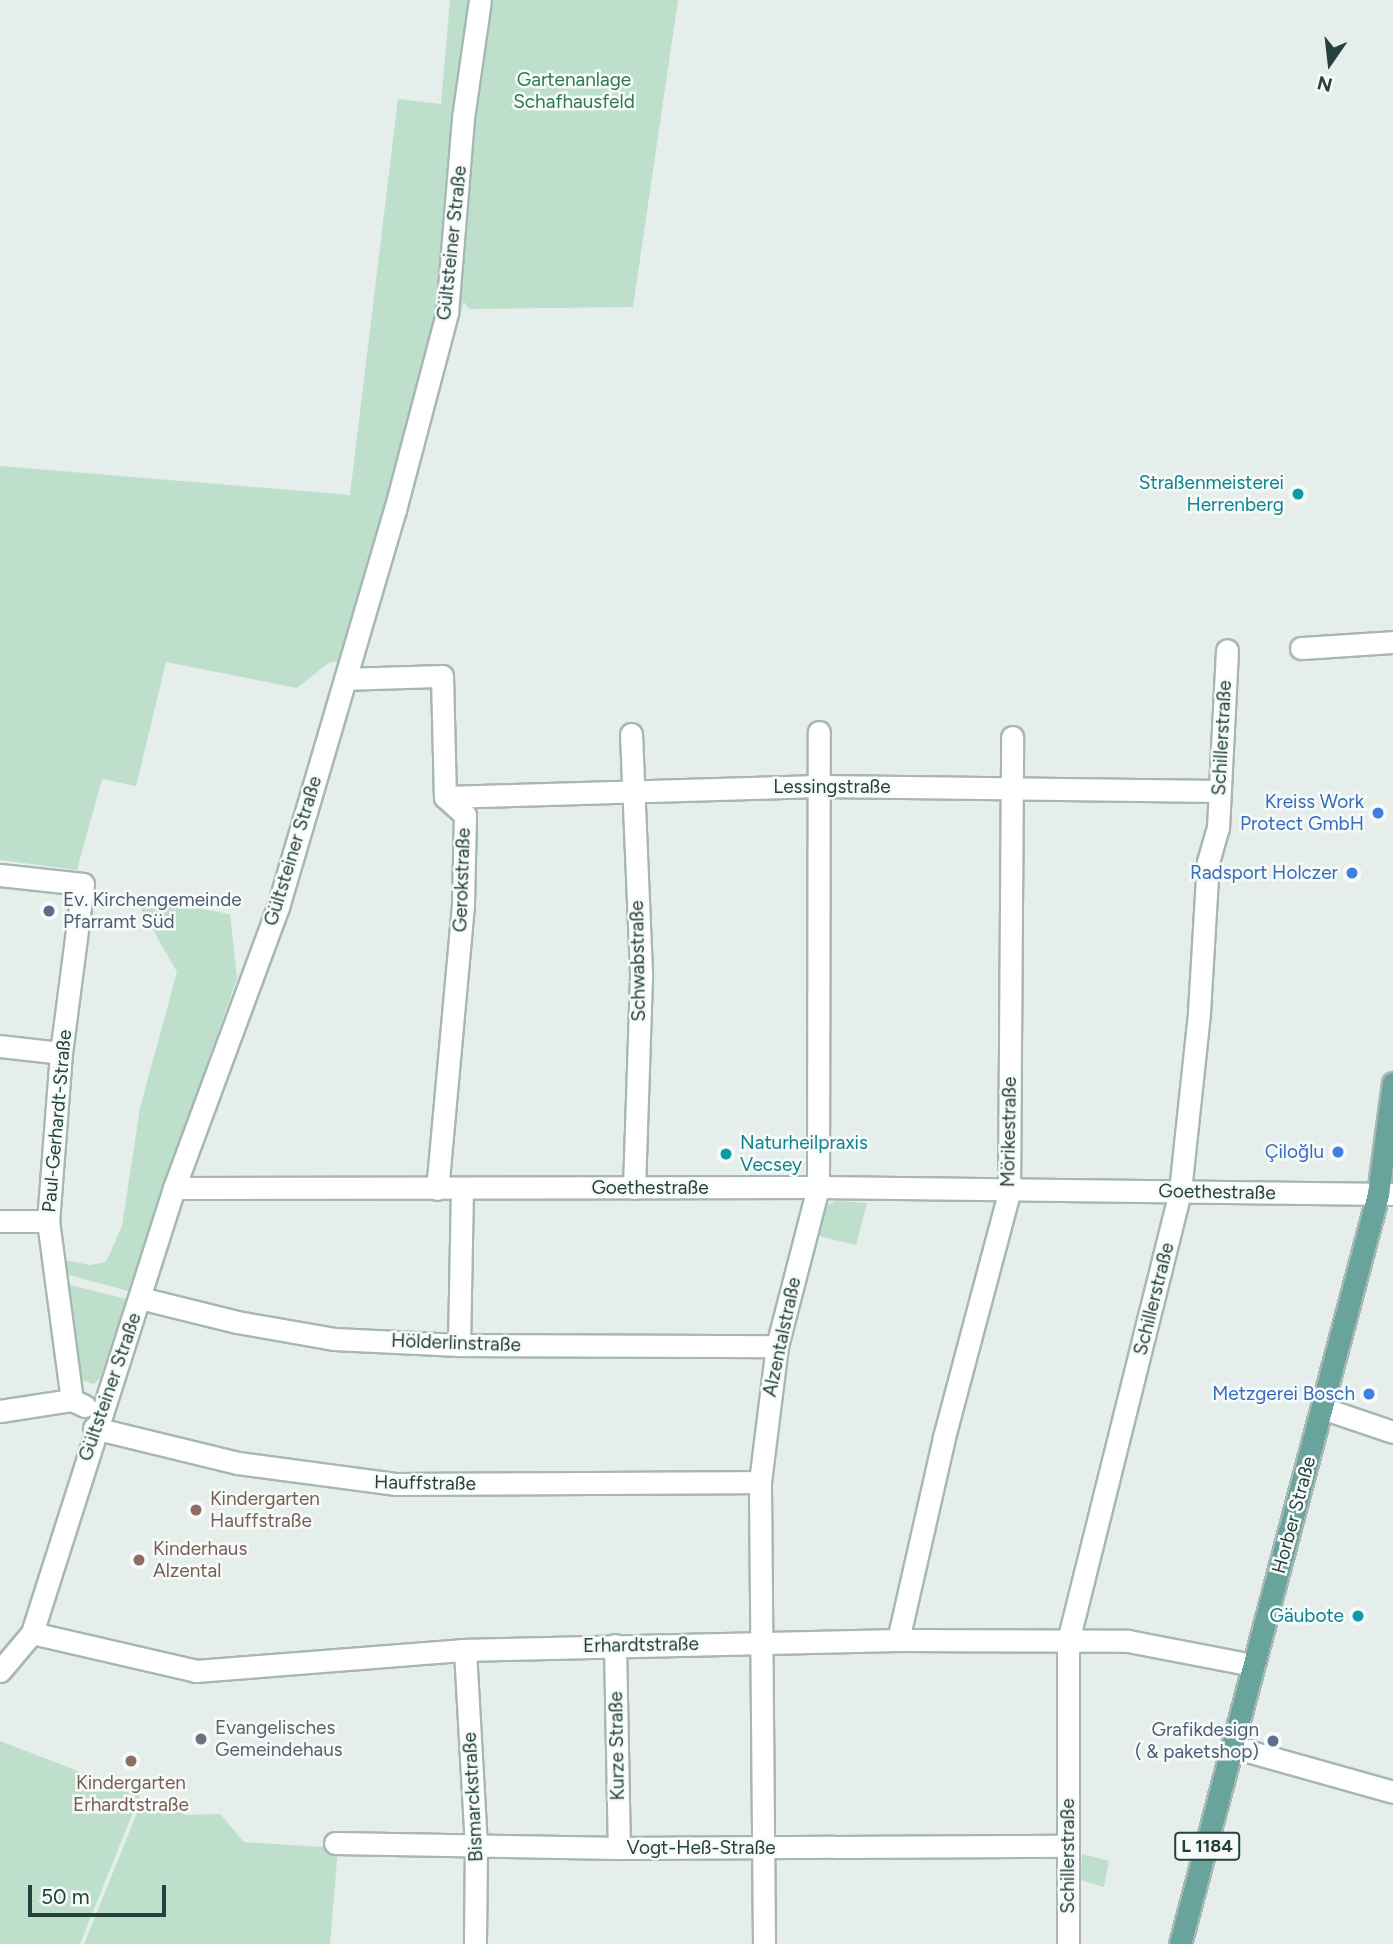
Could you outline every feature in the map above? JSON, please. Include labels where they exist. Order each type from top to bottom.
[{"type":"main road","name":"Horber Straße","points":[[1180,1944],[1322,1408],[1385,1194],[1393,1083]]},
{"type":"street","name":"Gültsteiner Straße","points":[[0,1671],[32,1633],[97,1420],[140,1298],[174,1188],[278,907],[345,679],[447,313],[463,118],[481,1]]},
{"type":"street","points":[[1301,648],[1393,642]]},
{"type":"street","name":"Schillerstraße","points":[[1068,1944],[1068,1642],[1180,1191],[1199,1012],[1208,862],[1218,828],[1227,650]]},
{"type":"street","points":[[345,679],[442,676],[445,797]]},
{"type":"street","name":"Alzentalstraße","points":[[764,1944],[760,1482],[777,1346],[818,1187],[819,732]]},
{"type":"street","name":"Schwabstraße","points":[[631,734],[641,977],[634,1188]]},
{"type":"street","name":"Mörikestraße","points":[[898,1640],[944,1437],[1009,1192],[1012,737]]},
{"type":"street","name":"Lessingstraße","points":[[445,797],[633,788],[819,786],[1219,791]]},
{"type":"street","name":"Gerokstraße","points":[[437,1189],[463,905],[465,825],[465,815],[445,797]]},
{"type":"street","name":"Paul-Gerhardt-Straße","points":[[0,875],[83,884],[61,1053],[48,1221],[72,1400]]},
{"type":"street","points":[[0,1046],[61,1053]]},
{"type":"street","name":"Goethestraße","points":[[174,1188],[818,1187],[1009,1192],[1385,1194]]},
{"type":"street","points":[[459,1345],[463,1189]]},
{"type":"street","points":[[0,1222],[48,1221]]},
{"type":"street","name":"Hölderlinstraße","points":[[140,1298],[237,1322],[334,1339],[459,1345],[777,1346]]},
{"type":"street","points":[[0,1411],[72,1400]]},
{"type":"street","name":"Hauffstraße","points":[[72,1400],[97,1420],[238,1463],[382,1483],[760,1482]]},
{"type":"street","points":[[1322,1408],[1393,1432]]},
{"type":"street","name":"Erhardtstraße","points":[[32,1633],[196,1671],[465,1650],[898,1640],[1145,1642],[1253,1665]]},
{"type":"street","name":"Kurze Straße","points":[[615,1645],[619,1848]]},
{"type":"street","name":"Bismarckstraße","points":[[465,1650],[476,1845],[475,1944]]},
{"type":"street","points":[[1233,1748],[1393,1792]]},
{"type":"street","name":"Vogt-Heß-Straße","points":[[335,1843],[619,1848],[1068,1846]]},
{"type":"green space","name":"Gartenanlage Schafhausfeld","points":[[450,0],[678,0],[633,307],[469,309],[464,302],[403,505],[364,661],[330,662],[297,688],[166,662],[136,786],[102,779],[77,870],[0,860],[0,466],[350,495],[398,99],[441,104]]},
{"type":"green space","points":[[118,894],[230,914],[237,978],[128,1291],[62,1273],[59,1259],[90,1265],[106,1262],[122,1226],[140,1108],[177,972],[140,907],[117,904]]},
{"type":"green space","points":[[836,1201],[867,1203],[856,1245],[819,1236],[826,1206]]},
{"type":"green space","points":[[63,1283],[126,1299],[100,1378],[94,1384],[78,1379]]},
{"type":"green space","points":[[0,1741],[140,1795],[80,1944],[0,1944]]},
{"type":"green space","points":[[143,1798],[186,1815],[220,1814],[244,1842],[338,1848],[330,1944],[84,1944]]},
{"type":"green space","points":[[1082,1854],[1109,1861],[1104,1887],[1080,1880]]},
{"type":"place","name":"Straßenmeisterei Herrenberg","points":[[1298,494]]},
{"type":"place","name":"Kreiss Work Protect GmbH","points":[[1378,813]]},
{"type":"place","name":"Radsport Holczer","points":[[1352,873]]},
{"type":"place","name":"Ev. Kirchengemeinde Pfarramt Süd","points":[[49,911]]},
{"type":"place","name":"Çiloğlu","points":[[1338,1152]]},
{"type":"place","name":"Naturheilpraxis Vecsey","points":[[726,1154]]},
{"type":"place","name":"Metzgerei Bosch","points":[[1369,1394]]},
{"type":"place","name":"Kindergarten Hauffstraße","points":[[196,1510]]},
{"type":"place","name":"Kinderhaus Alzental","points":[[139,1560]]},
{"type":"place","name":"Gäubote","points":[[1358,1616]]},
{"type":"place","name":"Evangelisches Gemeindehaus","points":[[201,1739]]},
{"type":"place","name":"Grafikdesign ( & paketshop)","points":[[1273,1741]]},
{"type":"place","name":"Kindergarten Erhardtstraße","points":[[131,1761]]}]
